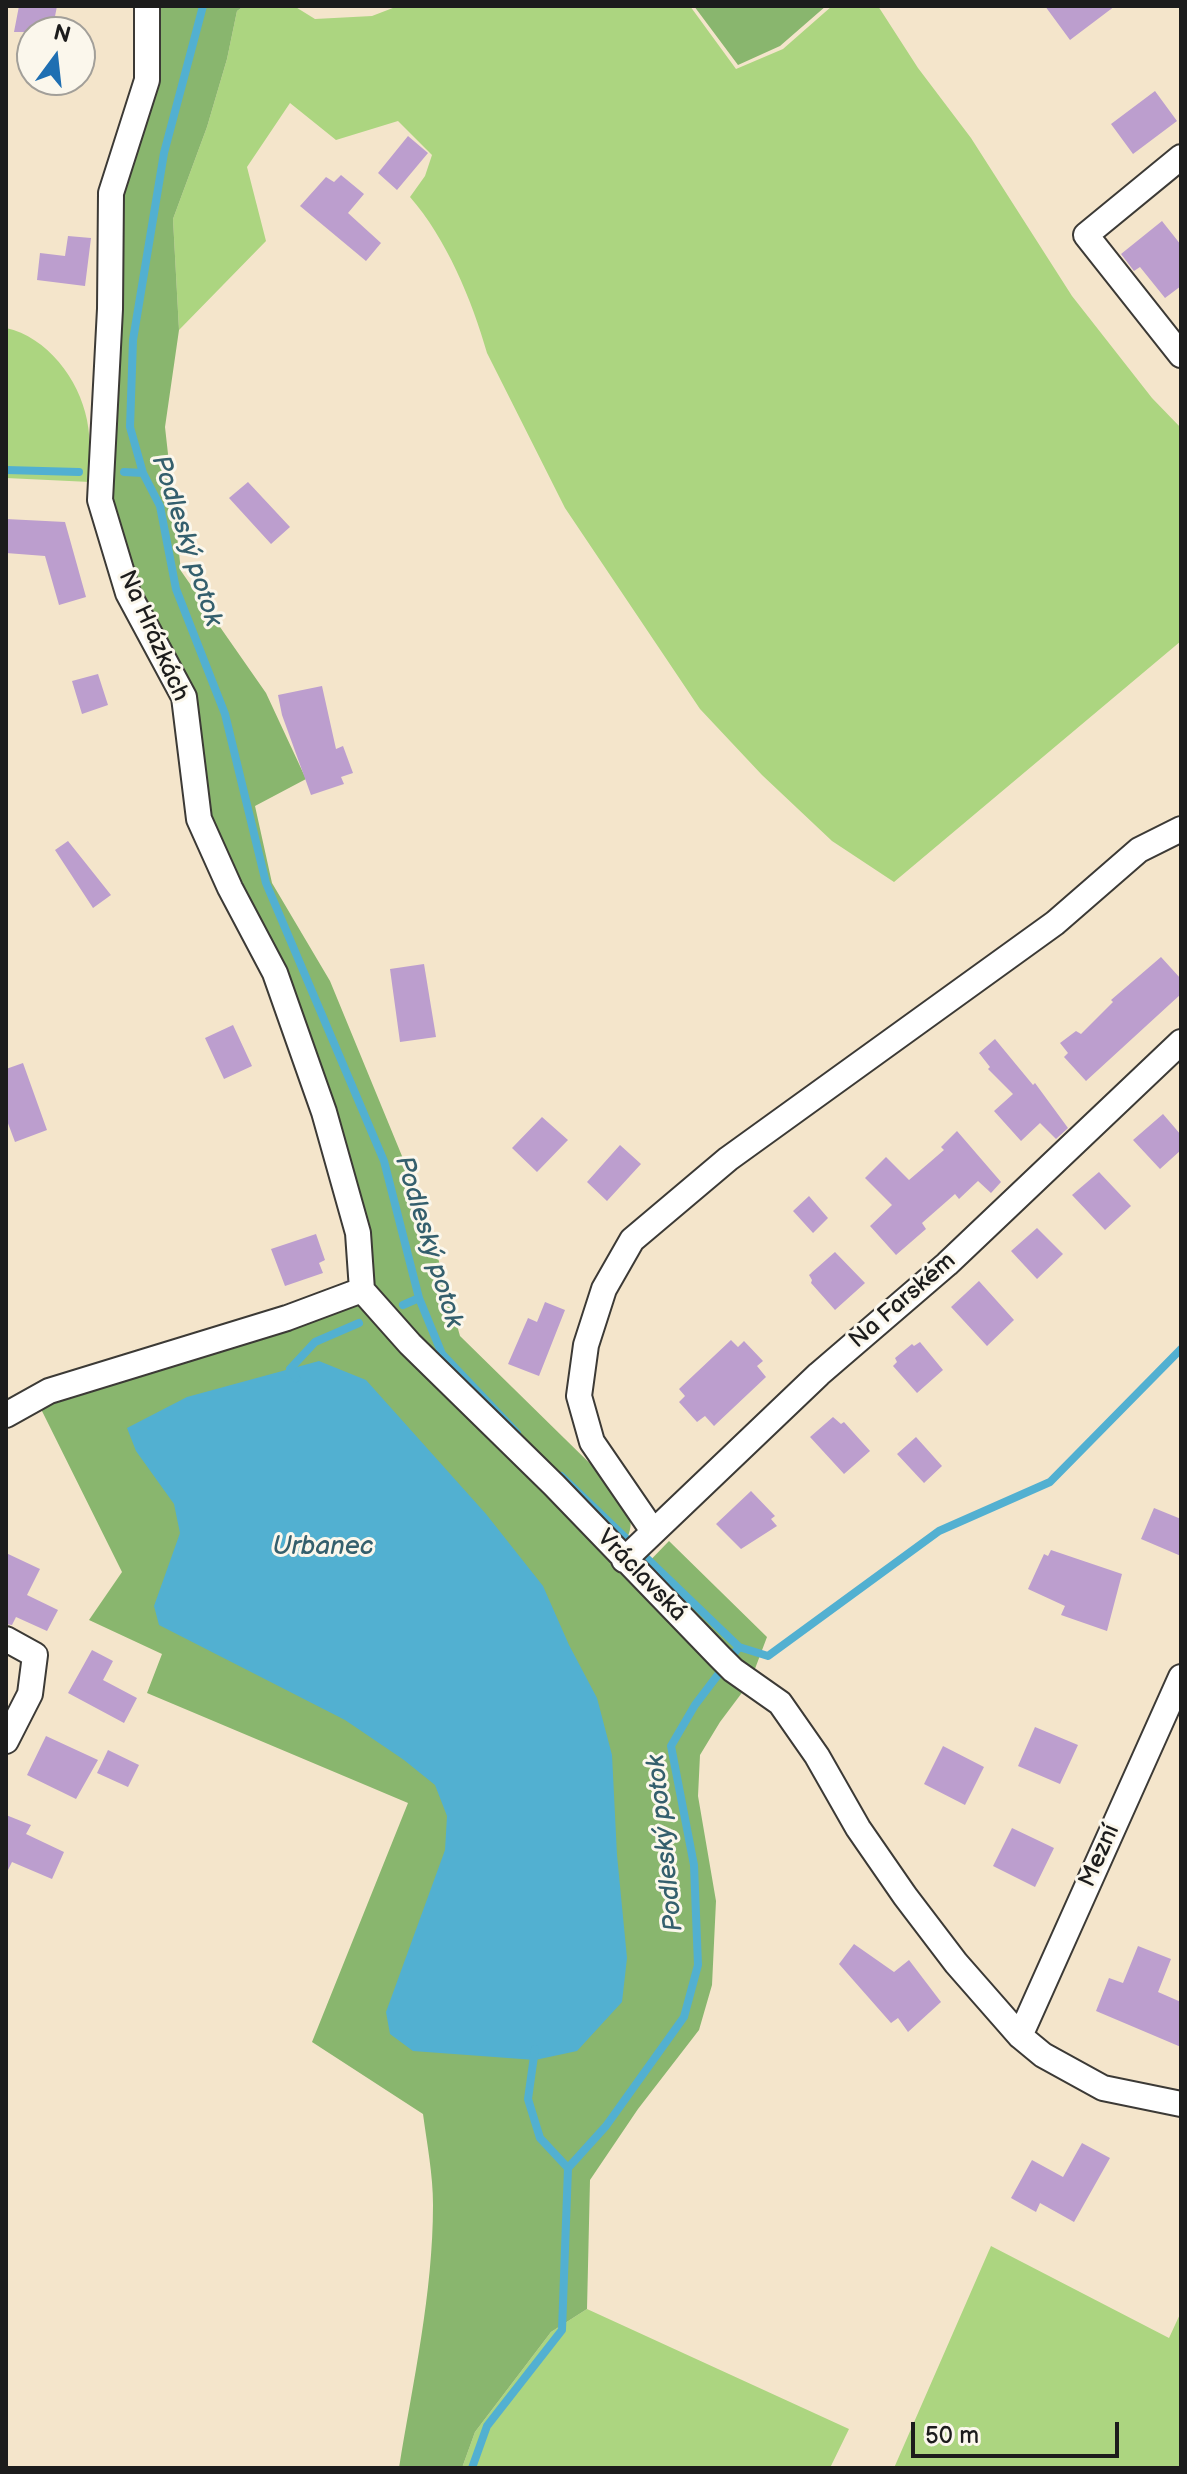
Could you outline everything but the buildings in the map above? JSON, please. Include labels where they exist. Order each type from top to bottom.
[{"type":"street","name":"Na Hrázkách","points":[[147,6],[147,80],[111,193],[110,309],[100,500],[128,593],[184,697],[199,819],[230,888],[275,973],[324,1112],[358,1233],[362,1290]]},
{"type":"street","points":[[1181,157],[1086,235],[1181,355]]},
{"type":"street","points":[[637,1546],[592,1442],[579,1396],[586,1345],[604,1289],[632,1240],[728,1159],[1055,923],[1139,850],[1181,829]]},
{"type":"street","name":"Na Farském","points":[[637,1546],[819,1374],[947,1264],[1181,1042]]},
{"type":"street","points":[[6,1415],[49,1391],[287,1318],[362,1290]]},
{"type":"street","name":"Vráclavská","points":[[362,1290],[410,1344],[554,1485],[637,1546],[726,1663],[780,1703],[817,1756],[858,1828],[905,1896],[956,1963],[1020,2036],[1043,2055],[1103,2088],[1181,2104]]},
{"type":"street","points":[[6,1639],[35,1655],[30,1694],[6,1741]]},
{"type":"street","name":"Mezní","points":[[1020,2036],[1181,1677]]},
{"type":"green space","points":[[152,6],[244,6],[237,11],[207,127],[173,219],[179,330],[165,427],[181,571],[266,693],[306,779],[255,806],[272,883],[330,981],[425,1212],[460,1336],[616,1489],[631,1526],[620,1550],[366,1286],[362,1229],[204,817],[187,694],[133,591],[105,501],[117,193]]},
{"type":"green space","points":[[244,6],[294,6],[315,19],[372,16],[398,6],[690,6],[736,69],[783,49],[832,6],[878,6],[918,68],[971,138],[1072,296],[1152,398],[1181,428],[1181,641],[894,882],[832,841],[762,775],[700,709],[565,508],[487,353],[456,270],[435,231],[410,197],[425,176],[432,155],[398,121],[336,140],[290,103],[247,167],[266,241],[179,330],[173,219],[207,127],[237,11]]},
{"type":"green space","points":[[694,6],[826,6],[780,46],[738,65]]},
{"type":"green space","points":[[6,328],[35,340],[69,375],[83,405],[88,428],[90,482],[6,478]]},
{"type":"green space","points":[[362,1290],[638,1573],[669,1541],[767,1637],[750,1682],[700,1755],[698,1796],[716,1901],[712,1985],[699,2030],[638,2109],[590,2180],[587,2309],[551,2332],[475,2432],[462,2468],[399,2468],[430,2271],[432,2182],[423,2114],[312,2042],[408,1803],[147,1693],[162,1654],[89,1620],[122,1572],[36,1399]]},
{"type":"green space","points":[[991,2246],[1169,2338],[1181,2312],[1181,2468],[894,2468]]},
{"type":"green space","points":[[587,2309],[849,2429],[830,2468],[462,2468],[475,2432],[551,2332]]},
{"type":"water","name":"Urbanec","points":[[319,1361],[366,1380],[486,1514],[543,1586],[597,1698],[612,1755],[627,1958],[622,2002],[577,2051],[535,2060],[413,2051],[390,2034],[386,2012],[445,1850],[447,1816],[435,1785],[345,1720],[159,1625],[154,1606],[180,1533],[174,1504],[136,1451],[127,1428],[187,1397]]},
{"type":"waterway","name":"Podleský potok","points":[[203,6],[164,153],[133,340],[130,427],[143,473],[160,506],[176,589],[225,714],[266,883],[384,1161],[419,1298],[442,1354],[517,1433]]},
{"type":"waterway","points":[[6,470],[79,472]]},
{"type":"waterway","points":[[124,472],[143,473]]},
{"type":"waterway","points":[[403,1305],[419,1298]]},
{"type":"waterway","points":[[296,1378],[290,1369],[315,1342],[359,1323]]},
{"type":"waterway","points":[[739,1647],[768,1656],[939,1531],[1050,1482],[1181,1349]]},
{"type":"waterway","name":"Podleský potok","points":[[472,2468],[487,2426],[562,2330],[568,2168],[606,2126],[684,2017],[698,1965],[694,1865],[671,1746],[695,1705],[739,1647],[561,1476]]},
{"type":"waterway","points":[[535,2049],[528,2099],[540,2138],[568,2168]]}]
